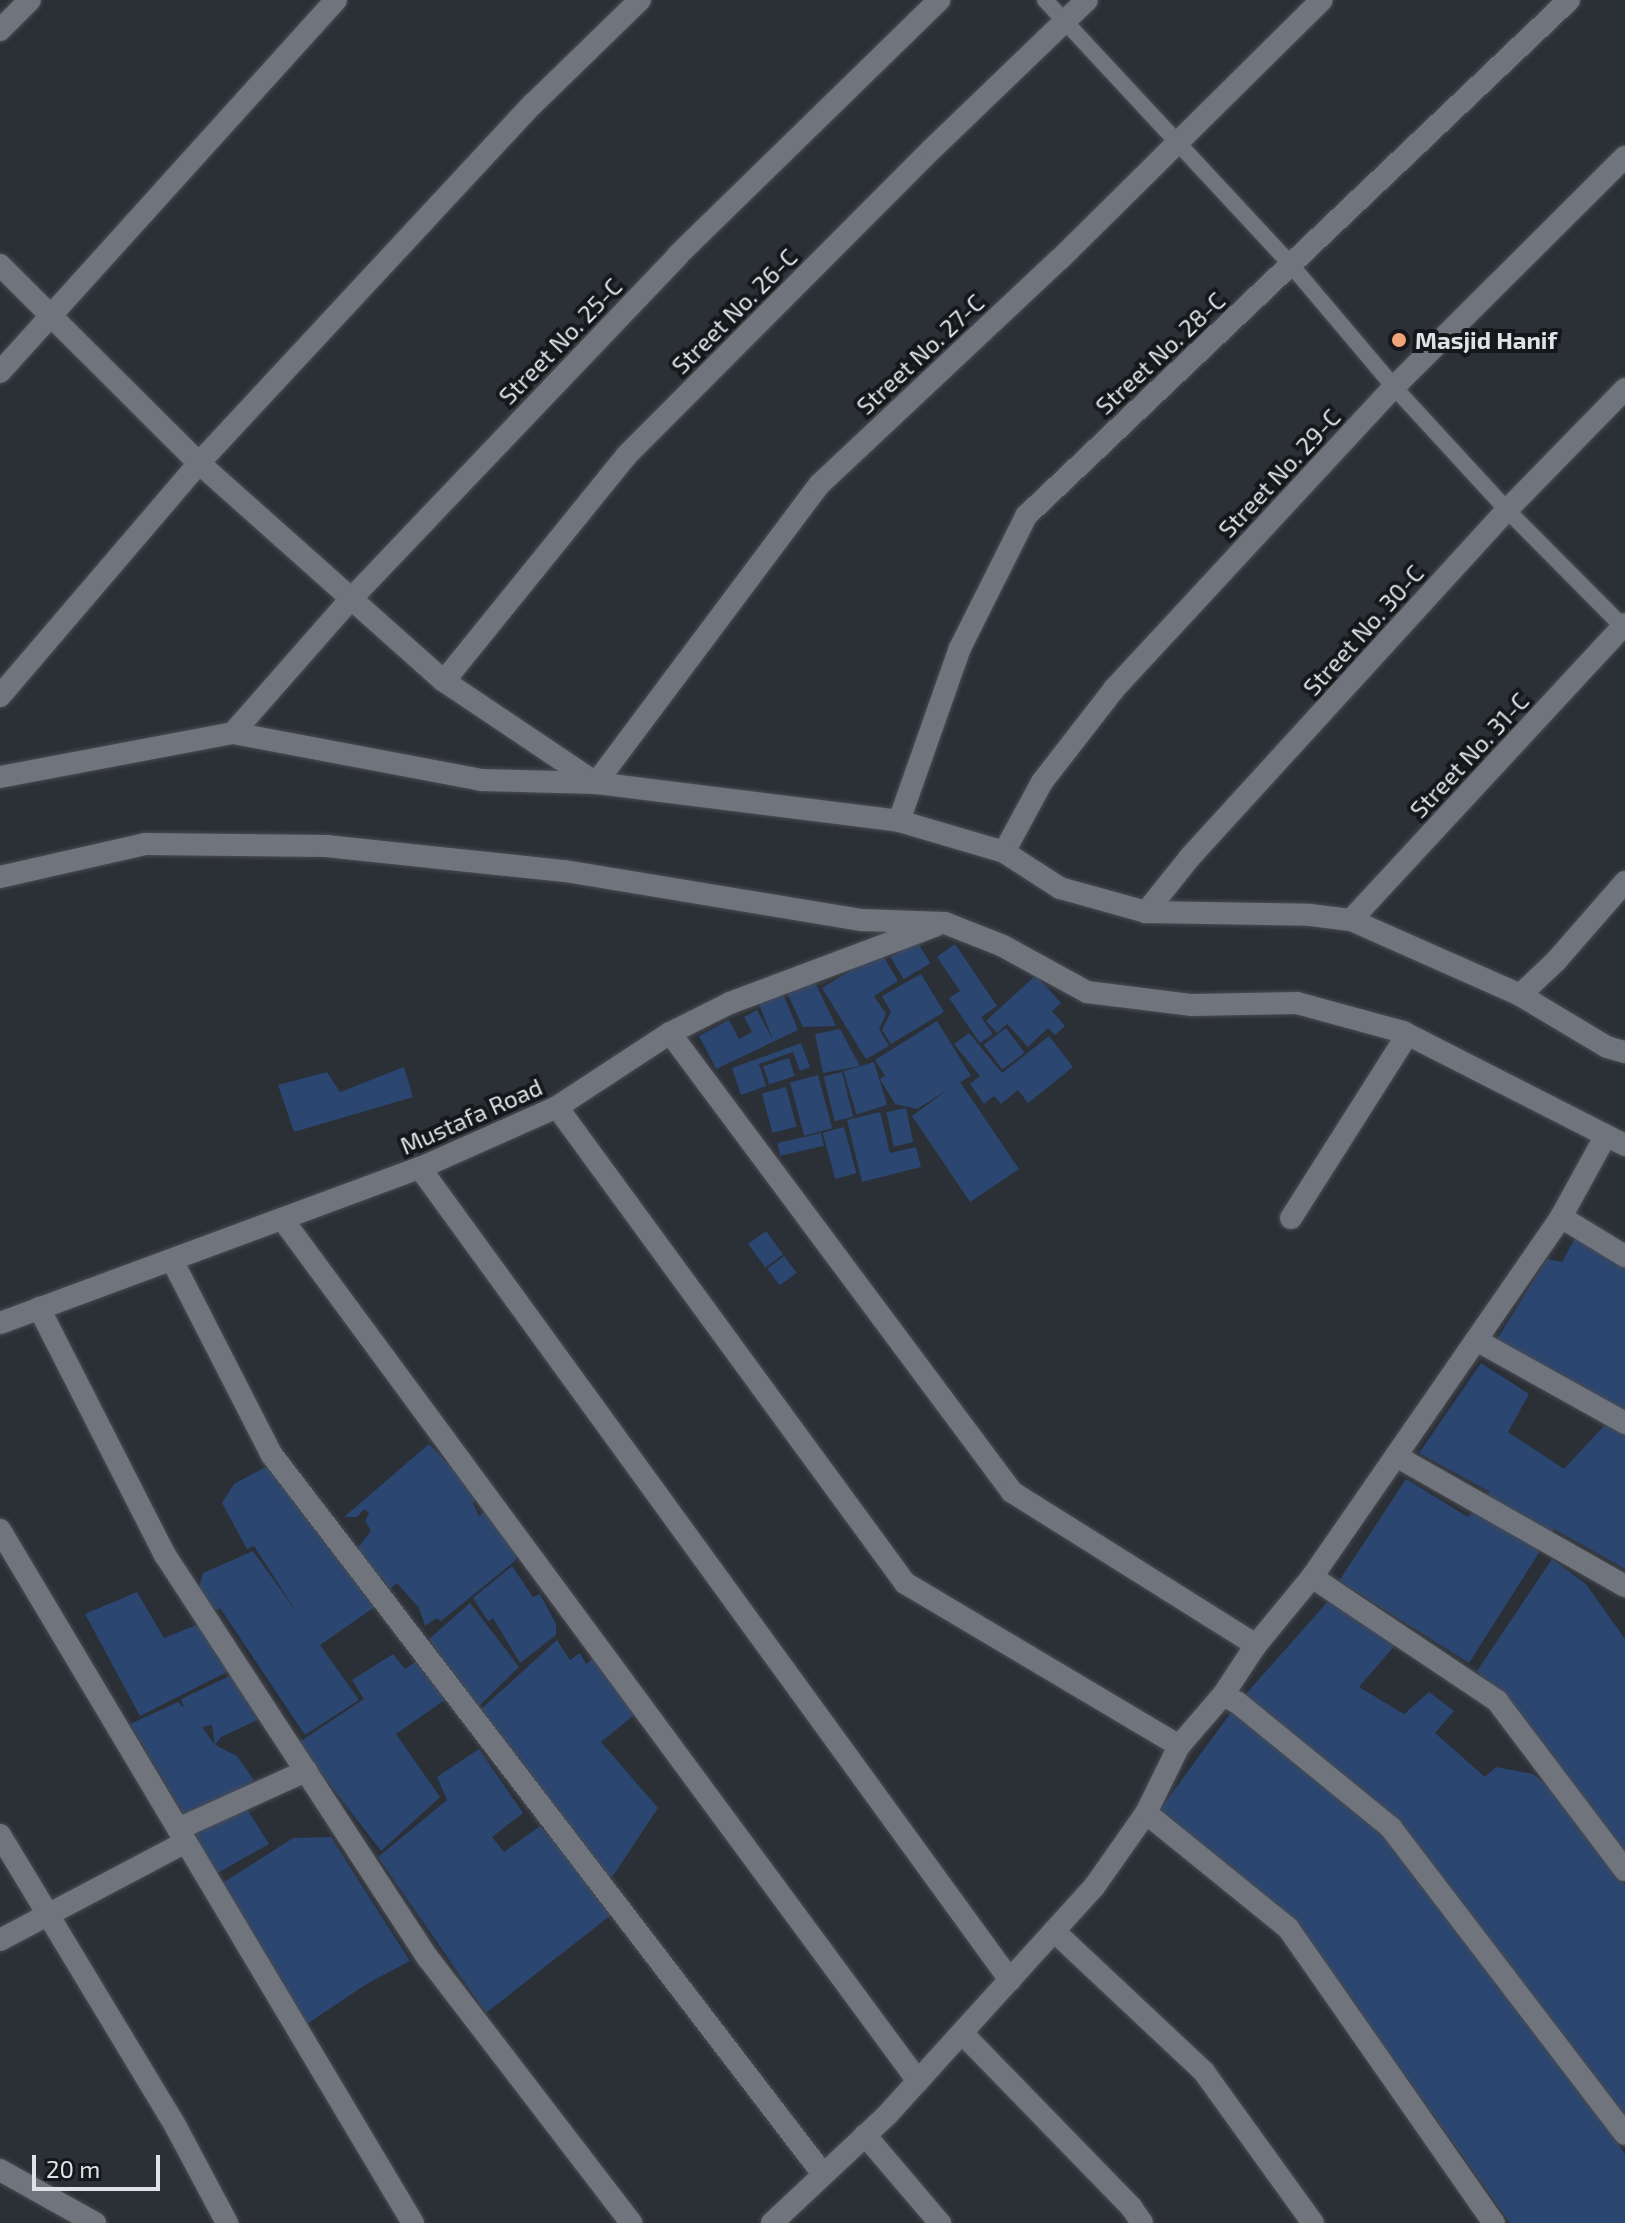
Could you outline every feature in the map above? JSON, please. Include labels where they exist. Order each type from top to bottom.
[{"type":"street","points":[[0,30],[30,0]]},
{"type":"street","points":[[0,372],[336,0]]},
{"type":"street","points":[[0,696],[199,463],[533,104],[640,0]]},
{"type":"street","name":"Street No. 25-C","points":[[233,733],[350,600],[678,255],[939,0]]},
{"type":"street","name":"Street No. 26-C","points":[[444,681],[626,456],[1087,0]]},
{"type":"street","name":"Street No. 27-C","points":[[596,783],[820,484],[1060,259],[1322,0]]},
{"type":"street","name":"Street No. 28-C","points":[[899,821],[960,648],[1026,516],[1569,0]]},
{"type":"street","name":"Street No. 29-C","points":[[1004,852],[1042,782],[1115,688],[1394,387],[1625,157]]},
{"type":"street","points":[[0,265],[199,463],[350,600],[444,681],[596,783]]},
{"type":"street","name":"Street No. 30-C","points":[[1146,912],[1190,857],[1507,510],[1625,389]]},
{"type":"street","name":"Street No. 31-C","points":[[1351,920],[1624,625]]},
{"type":"street","points":[[0,777],[233,733],[481,780],[596,783],[899,821],[1004,852],[1060,888],[1146,912],[1310,915],[1351,920],[1520,995],[1607,1047],[1625,1052]]},
{"type":"street","points":[[0,877],[145,844],[326,846],[565,871],[862,920],[945,923],[1003,946],[1087,992],[1192,1005],[1297,1003],[1407,1035],[1615,1141],[1312,1577],[1256,1645],[1223,1695],[1179,1746],[1146,1813],[1094,1887],[918,2081],[772,2223]]},
{"type":"street","points":[[1520,995],[1556,961],[1625,882]]},
{"type":"street","name":"Mustafa Road","points":[[0,1323],[420,1168],[557,1107],[670,1033],[730,1003],[945,923]]},
{"type":"street","points":[[670,1033],[1012,1492],[1256,1645]]},
{"type":"street","points":[[1291,1218],[1407,1035]]},
{"type":"street","points":[[557,1107],[905,1583],[1179,1746]]},
{"type":"street","points":[[420,1168],[1010,1980]]},
{"type":"street","points":[[1561,1217],[1625,1256]]},
{"type":"street","points":[[283,1220],[918,2081]]},
{"type":"street","points":[[172,1260],[272,1455],[823,2174]]},
{"type":"street","points":[[39,1308],[165,1555],[428,1958],[631,2223]]},
{"type":"street","points":[[1476,1340],[1625,1423]]},
{"type":"street","points":[[1396,1456],[1623,1590]]},
{"type":"street","points":[[0,1530],[413,2223]]},
{"type":"street","points":[[1312,1577],[1497,1701],[1625,1870]]},
{"type":"street","points":[[1223,1695],[1238,1703],[1391,1828],[1625,2134]]},
{"type":"street","points":[[0,1940],[49,1917],[182,1836],[306,1771]]},
{"type":"street","points":[[1146,1813],[1288,1928],[1494,2223]]},
{"type":"street","points":[[0,1835],[176,2127],[227,2223]]},
{"type":"street","points":[[1054,1931],[1204,2072],[1313,2223]]},
{"type":"street","points":[[962,2033],[1131,2207],[1142,2223]]},
{"type":"street","points":[[865,2135],[940,2223]]},
{"type":"street","points":[[0,2170],[95,2223]]},
{"type":"lane","points":[[1045,0],[1291,265],[1394,387],[1507,510],[1624,625]]},
{"type":"building","points":[[917,941],[930,963],[904,979],[890,957]]},
{"type":"building","points":[[955,944],[997,1006],[981,1017],[993,1034],[980,1043],[949,998],[960,991],[937,957]]},
{"type":"building","points":[[881,952],[898,981],[874,996],[886,1014],[879,1029],[889,1046],[866,1059],[822,988]]},
{"type":"building","points":[[921,974],[944,1012],[891,1044],[882,1030],[891,1012],[882,996]]},
{"type":"building","points":[[1036,975],[1061,1003],[1052,1011],[1065,1026],[1055,1035],[1048,1028],[1028,1047],[1007,1024],[997,1033],[986,1021]]},
{"type":"building","points":[[812,976],[836,1026],[803,1027],[785,989]]},
{"type":"building","points":[[783,994],[798,1030],[716,1069],[699,1036],[729,1020],[739,1039],[752,1032],[744,1017],[757,1010],[773,1040],[759,1004]]},
{"type":"building","points":[[937,1021],[971,1076],[960,1082],[1019,1169],[970,1202],[912,1116],[949,1089],[917,1109],[895,1104],[880,1079],[885,1076],[875,1060]]},
{"type":"building","points":[[1006,1028],[1025,1053],[1002,1070],[984,1045]]},
{"type":"building","points":[[840,1029],[860,1066],[823,1073],[815,1034]]},
{"type":"building","points":[[969,1033],[1002,1073],[1049,1036],[1073,1067],[1028,1103],[1018,1090],[1001,1104],[994,1096],[984,1104],[970,1084],[980,1076],[954,1044]]},
{"type":"building","points":[[801,1043],[810,1067],[800,1071],[793,1052],[759,1064],[766,1086],[741,1095],[732,1068]]},
{"type":"building","points":[[789,1058],[795,1076],[769,1084],[763,1066]]},
{"type":"building","points":[[874,1062],[887,1105],[857,1114],[843,1071]]},
{"type":"building","points":[[404,1067],[413,1097],[294,1132],[278,1085],[327,1072],[340,1092]]},
{"type":"building","points":[[842,1072],[853,1117],[835,1121],[824,1077]]},
{"type":"building","points":[[818,1075],[832,1128],[804,1136],[790,1083]]},
{"type":"building","points":[[786,1087],[797,1127],[772,1133],[762,1093]]},
{"type":"building","points":[[906,1108],[913,1142],[894,1146],[886,1112]]},
{"type":"building","points":[[880,1112],[890,1153],[916,1147],[921,1167],[862,1182],[847,1120]]},
{"type":"building","points":[[844,1127],[856,1173],[835,1179],[823,1133]]},
{"type":"building","points":[[821,1133],[824,1146],[780,1156],[777,1143]]},
{"type":"building","points":[[1580,1229],[1625,1256],[1625,1415],[1497,1339],[1547,1259],[1562,1262]]},
{"type":"building","points":[[766,1231],[783,1254],[765,1267],[748,1244]]},
{"type":"building","points":[[784,1256],[797,1273],[780,1285],[767,1269]]},
{"type":"building","points":[[1481,1363],[1529,1394],[1508,1432],[1564,1469],[1613,1416],[1625,1425],[1625,1569],[1554,1529],[1469,1663],[1339,1581],[1406,1479],[1468,1517],[1490,1492],[1419,1453]]},
{"type":"building","points":[[429,1444],[447,1463],[455,1461],[476,1498],[473,1503],[479,1516],[489,1509],[520,1547],[515,1561],[441,1621],[437,1618],[425,1626],[419,1608],[397,1583],[389,1590],[382,1578],[375,1581],[355,1551],[371,1531],[365,1521],[369,1513],[364,1509],[357,1517],[344,1517]]},
{"type":"building","points":[[282,1458],[379,1604],[320,1645],[359,1700],[305,1735],[220,1608],[210,1613],[198,1591],[203,1573],[253,1551],[298,1614],[254,1546],[247,1549],[222,1503],[234,1484]]},
{"type":"building","points":[[1552,1559],[1586,1584],[1625,1639],[1625,1864],[1477,1671]]},
{"type":"building","points":[[512,1566],[533,1597],[540,1594],[556,1624],[556,1635],[520,1663],[493,1618],[488,1621],[473,1598]]},
{"type":"building","points":[[137,1592],[164,1638],[219,1616],[241,1665],[140,1716],[85,1614]]},
{"type":"building","points":[[1330,1599],[1396,1644],[1359,1687],[1404,1714],[1429,1692],[1454,1711],[1435,1733],[1485,1777],[1496,1767],[1533,1774],[1567,1802],[1625,1885],[1625,2115],[1452,1893],[1444,1897],[1625,2154],[1625,2223],[1510,2223],[1296,1922],[1153,1819],[1238,1703]]},
{"type":"building","points":[[470,1603],[519,1667],[474,1711],[429,1639]]},
{"type":"building","points":[[557,1640],[570,1660],[580,1653],[586,1664],[599,1655],[639,1711],[601,1742],[658,1808],[613,1876],[601,1875],[478,1712]]},
{"type":"building","points":[[393,1654],[405,1669],[421,1658],[452,1695],[396,1734],[440,1797],[381,1851],[298,1743],[364,1699],[352,1680]]},
{"type":"building","points":[[238,1672],[266,1716],[221,1737],[215,1745],[237,1756],[254,1780],[247,1789],[187,1820],[130,1724],[178,1702],[184,1708],[181,1699]],"holes":[[[212,1725],[215,1745],[202,1727]]]},
{"type":"building","points":[[479,1749],[523,1813],[492,1837],[504,1852],[540,1826],[616,1911],[486,2013],[378,1857],[447,1800],[437,1777]]},
{"type":"building","points":[[244,1804],[269,1844],[212,1876],[193,1827]]},
{"type":"building","points":[[331,1837],[410,1961],[368,1983],[301,2028],[221,1884],[293,1838]]},
{"type":"place","name":"Masjid Hanif","points":[[1399,340]]}]
